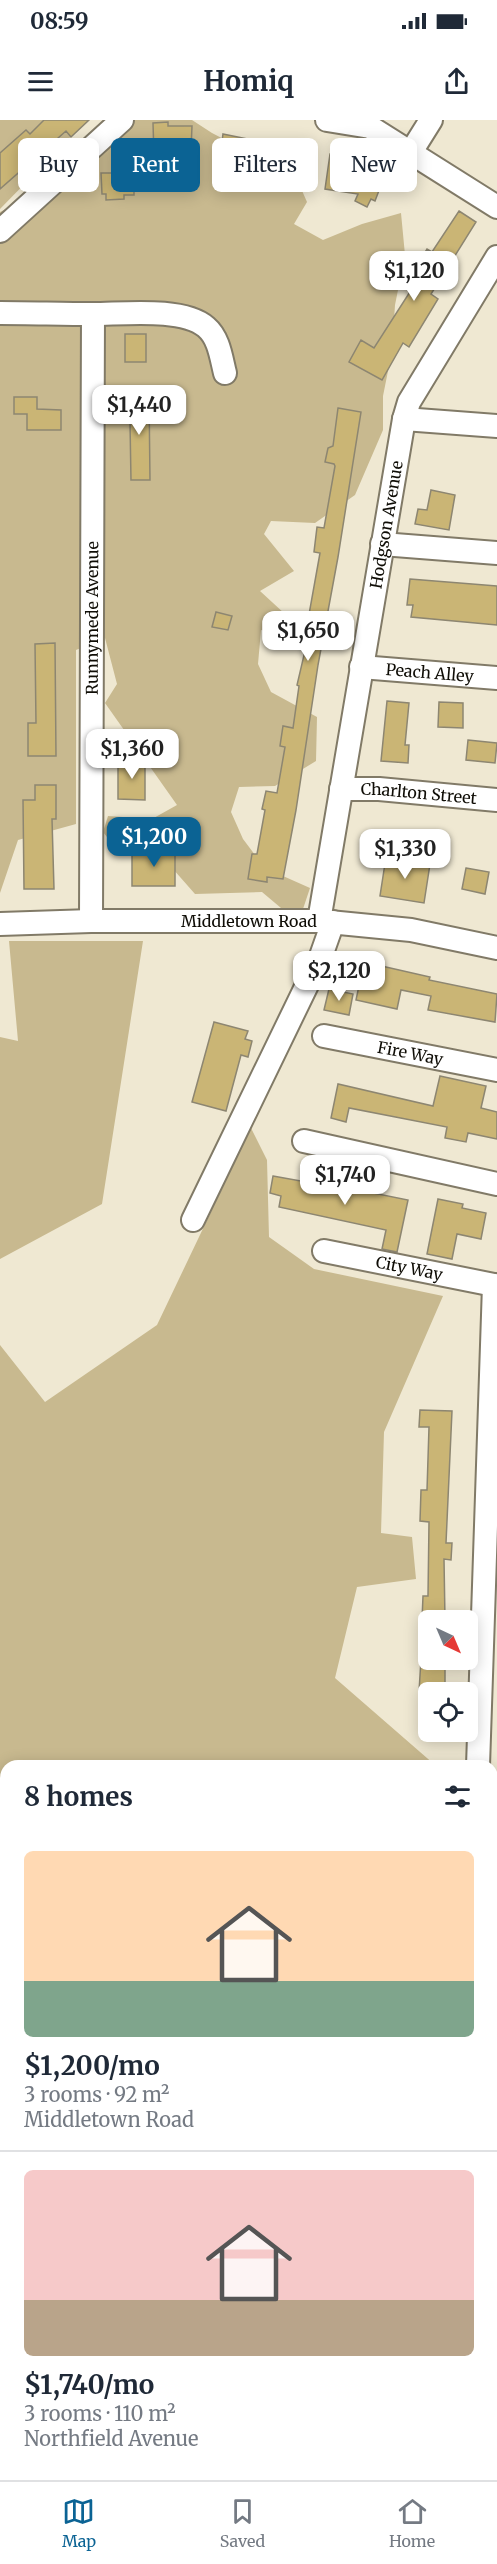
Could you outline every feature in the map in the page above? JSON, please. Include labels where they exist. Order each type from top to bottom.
[{"type":"street","points":[[0,231],[122,120]]},
{"type":"street","points":[[327,120],[370,127],[388,138]]},
{"type":"street","points":[[417,142],[431,120]]},
{"type":"street","points":[[417,156],[497,207]]},
{"type":"street","name":"Hodgson Avenue","points":[[193,1220],[321,957],[341,789],[404,419],[409,402],[494,266]]},
{"type":"street","points":[[0,313],[172,315],[194,319],[215,336],[225,373]]},
{"type":"street","name":"Runnymede Avenue","points":[[91,921],[93,315]]},
{"type":"street","points":[[404,419],[497,426]]},
{"type":"street","points":[[382,544],[497,553]]},
{"type":"street","name":"Peach Alley","points":[[361,667],[497,678]]},
{"type":"street","name":"Charlton Street","points":[[341,789],[379,789],[497,800]]},
{"type":"street","name":"Middletown Road","points":[[0,924],[91,921],[326,922],[411,930],[497,948]]},
{"type":"street","name":"Fire Way","points":[[324,1036],[497,1070]]},
{"type":"street","points":[[304,1141],[497,1184]]},
{"type":"street","name":"City Way","points":[[324,1251],[495,1283]]},
{"type":"street","points":[[478,1760],[495,1283]]},
{"type":"shaded area","points":[[0,120],[87,120],[69,138],[18,138],[18,191],[0,209]]},
{"type":"shaded area","points":[[131,120],[192,120],[222,138],[212,138],[212,192],[303,192],[307,202],[294,224],[323,240],[362,224],[401,213],[405,255],[395,305],[392,351],[383,396],[383,430],[355,495],[315,523],[271,521],[264,534],[294,571],[260,591],[285,614],[284,636],[261,630],[258,664],[271,692],[317,717],[316,761],[275,786],[239,787],[231,812],[243,839],[265,868],[310,888],[303,909],[281,908],[262,892],[195,894],[151,844],[115,847],[103,832],[108,816],[152,819],[177,805],[105,703],[117,684],[105,638],[76,650],[76,824],[18,840],[0,893],[0,212],[40,192],[99,192],[99,159],[108,140],[111,139],[111,192],[200,192],[200,138],[114,138],[124,135]]},
{"type":"shaded area","points":[[9,941],[143,941],[102,1204],[0,1259],[0,1037],[18,1041]]},
{"type":"shaded area","points":[[251,1128],[267,1160],[269,1237],[314,1269],[443,1296],[384,1432],[381,1533],[412,1537],[416,1579],[357,1587],[335,1678],[429,1760],[0,1760],[0,1345],[45,1402],[157,1325]]},
{"type":"building","points":[[44,120],[89,120],[71,137],[66,131],[58,138],[18,138],[18,173],[0,189],[0,153],[26,130],[30,134]]},
{"type":"building","points":[[168,122],[168,126],[192,126],[192,138],[153,138],[153,123]]},
{"type":"building","points":[[223,134],[243,138],[222,138]]},
{"type":"building","points":[[330,154],[330,190],[325,189]]},
{"type":"building","points":[[101,173],[111,173],[111,192],[134,192],[134,195],[124,195],[124,199],[106,200],[106,194],[102,194]]},
{"type":"building","points":[[345,192],[378,192],[375,201],[371,199],[367,207],[355,201],[358,194]]},
{"type":"building","points":[[459,211],[476,222],[431,294],[438,299],[409,347],[403,343],[382,380],[349,362],[361,340],[374,348],[424,270],[417,266],[427,249],[432,252]]},
{"type":"building","points":[[125,334],[146,334],[146,362],[125,362]]},
{"type":"building","points":[[149,395],[150,480],[131,480],[130,423],[127,423],[126,396]]},
{"type":"building","points":[[14,397],[37,397],[37,409],[61,410],[61,430],[27,430],[27,414],[14,414]]},
{"type":"building","points":[[338,408],[361,412],[283,879],[267,877],[267,882],[248,879],[252,854],[257,854],[266,791],[277,793],[285,747],[280,746],[283,726],[293,728],[299,686],[297,685],[312,621],[308,620],[320,553],[314,552],[317,527],[324,528],[335,466],[325,462],[328,448],[333,446]]},
{"type":"building","points":[[431,490],[455,495],[449,530],[415,524],[418,509],[427,510]]},
{"type":"building","points":[[410,579],[497,586],[497,625],[411,617],[413,605],[407,605]]},
{"type":"building","points":[[216,612],[232,616],[228,630],[212,627]]},
{"type":"building","points":[[55,643],[56,756],[28,756],[28,723],[36,723],[35,644]]},
{"type":"building","points":[[387,701],[409,703],[405,745],[409,745],[408,763],[381,761]]},
{"type":"building","points":[[439,702],[463,703],[463,728],[438,727]]},
{"type":"building","points":[[468,740],[497,743],[495,763],[466,760]]},
{"type":"building","points":[[118,761],[145,761],[145,800],[118,799]]},
{"type":"building","points":[[35,785],[56,785],[56,819],[52,819],[54,889],[24,889],[23,800],[35,800]]},
{"type":"building","points":[[175,849],[175,886],[132,886],[132,850]]},
{"type":"building","points":[[386,857],[430,864],[424,903],[380,896]]},
{"type":"building","points":[[466,868],[489,872],[485,894],[462,889]]},
{"type":"building","points":[[364,962],[430,977],[429,980],[497,994],[495,1022],[428,1010],[431,996],[401,990],[397,1009],[356,1000]]},
{"type":"building","points":[[329,989],[353,994],[349,1015],[324,1010]]},
{"type":"building","points":[[214,1022],[248,1031],[245,1039],[252,1041],[248,1057],[241,1055],[226,1111],[192,1102]]},
{"type":"building","points":[[440,1076],[486,1086],[481,1108],[497,1112],[497,1139],[468,1133],[466,1142],[445,1138],[447,1127],[349,1108],[346,1122],[331,1118],[338,1084],[433,1106]]},
{"type":"building","points":[[273,1176],[356,1191],[357,1186],[374,1189],[373,1193],[408,1200],[397,1252],[382,1249],[386,1230],[279,1207],[281,1196],[270,1193]]},
{"type":"building","points":[[438,1199],[463,1204],[462,1208],[486,1213],[481,1239],[457,1234],[452,1259],[427,1254]]},
{"type":"building","points":[[420,1410],[452,1411],[446,1543],[452,1543],[451,1560],[444,1559],[445,1610],[422,1610],[423,1596],[428,1596],[429,1522],[420,1521],[421,1490],[427,1490],[429,1427],[419,1427]]},
{"type":"building","points":[[420,1670],[445,1670],[445,1682],[420,1682]]}]
